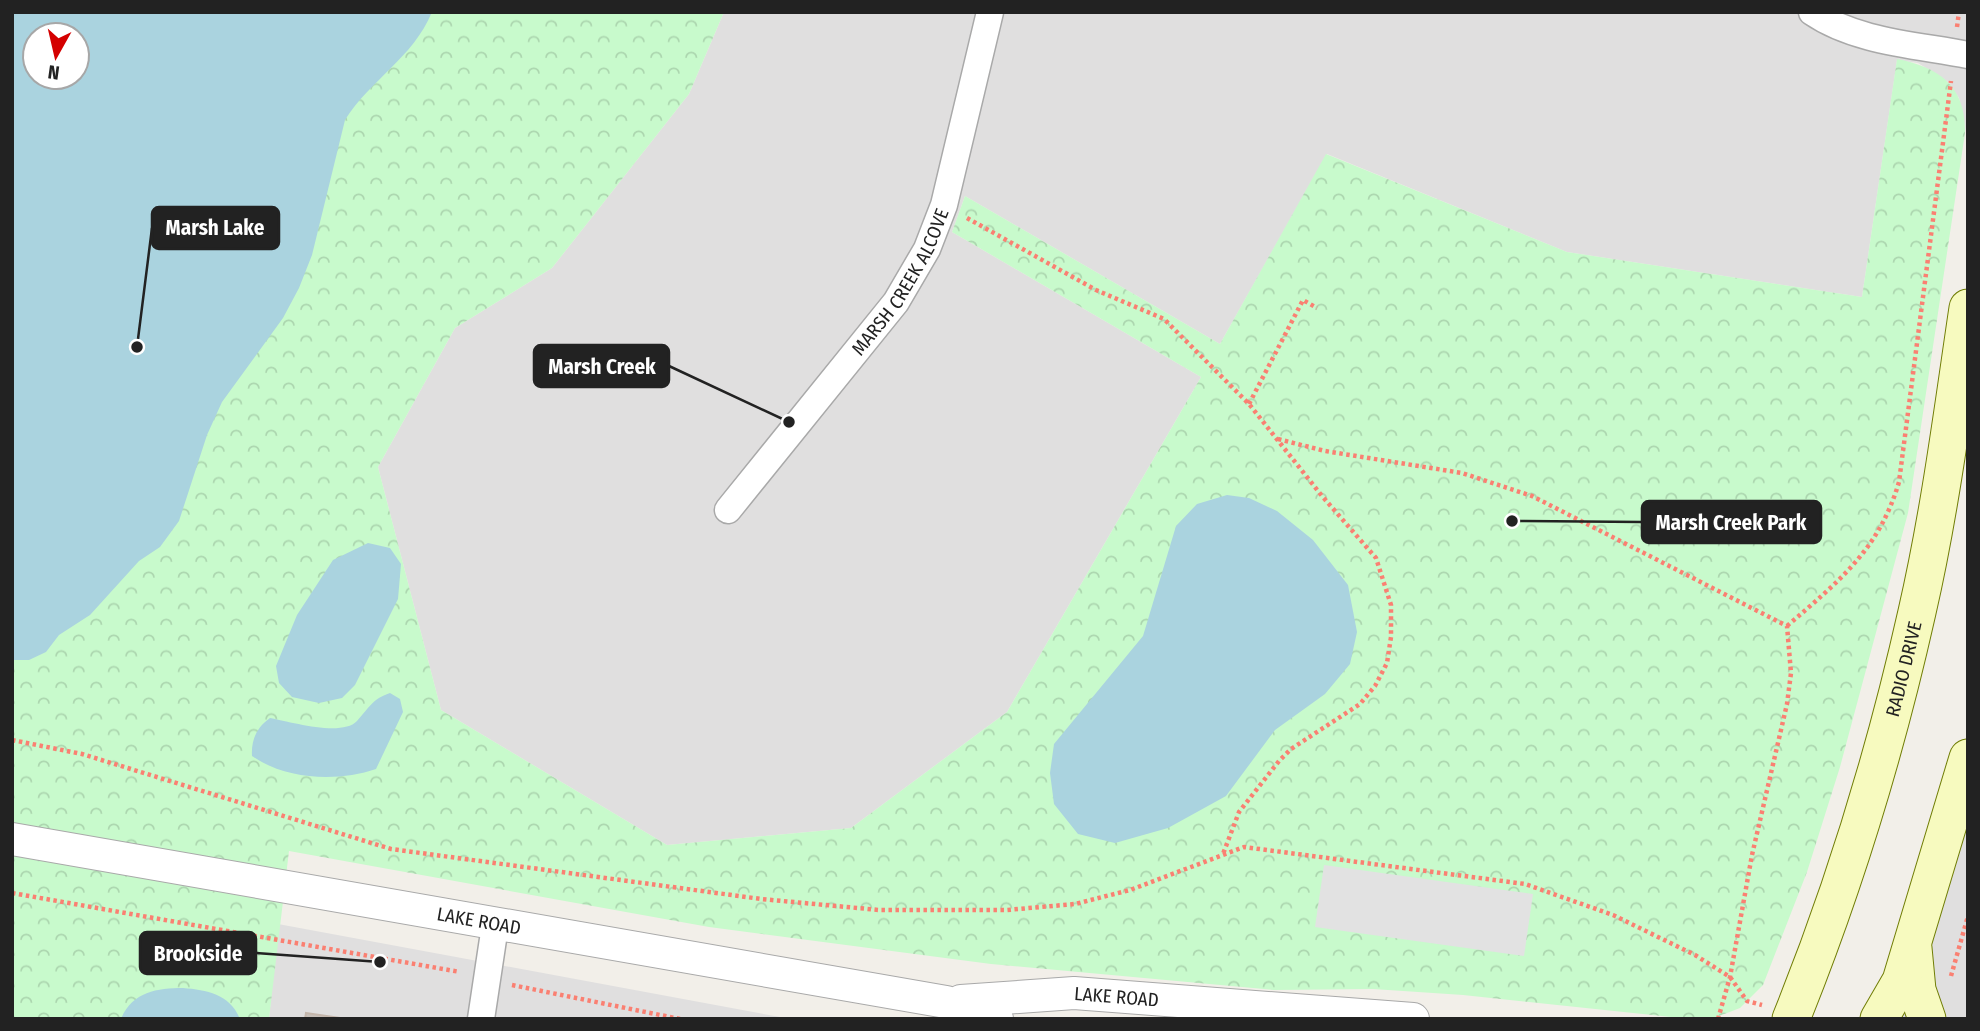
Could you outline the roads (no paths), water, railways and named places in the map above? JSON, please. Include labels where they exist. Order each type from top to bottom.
[{"type":"main road","name":"RADIO DRIVE","points":[[1791,1019],[1854,842],[1902,678],[1931,544],[1968,308]]},
{"type":"main road","points":[[1879,1019],[1900,981],[1968,758]]},
{"type":"main road","points":[[1913,940],[1917,990],[1927,1019]]},
{"type":"street","name":"MARSH CREEK ALCOVE","points":[[728,510],[896,302],[927,249],[944,205],[990,12]]},
{"type":"street","points":[[1812,12],[1828,23],[1881,38],[1968,55]]},
{"type":"street","name":"LAKE ROAD","points":[[12,839],[495,926],[946,1002],[997,1019]]},
{"type":"street","points":[[481,1019],[495,926]]},
{"type":"street","name":"LAKE ROAD","points":[[946,1002],[1074,993],[1413,1019]]},
{"type":"water","points":[[12,12],[432,12],[414,43],[366,93],[345,120],[312,255],[299,288],[283,318],[222,402],[207,435],[179,521],[160,547],[139,561],[90,615],[59,635],[46,652],[29,660],[13,660]]},
{"type":"water","points":[[1227,495],[1249,498],[1277,511],[1313,540],[1348,585],[1357,632],[1350,664],[1325,694],[1275,730],[1226,796],[1168,828],[1115,843],[1078,834],[1054,804],[1050,773],[1054,744],[1143,636],[1176,526],[1197,504]]},
{"type":"water","points":[[368,543],[390,548],[401,564],[398,599],[355,685],[342,698],[319,703],[292,697],[279,683],[276,666],[297,615],[333,560]]},
{"type":"water","points":[[390,693],[400,699],[403,712],[376,769],[345,776],[312,776],[280,770],[252,756],[256,734],[270,718],[316,727],[350,726],[375,701]]},
{"type":"water","points":[[183,988],[217,995],[230,1004],[240,1019],[121,1019],[132,1003],[146,993]]},
{"type":"place","name":"Marsh Lake","points":[[137,347]]},
{"type":"place","name":"Marsh Creek","points":[[789,422]]},
{"type":"place","name":"Marsh Creek Park","points":[[1512,521]]},
{"type":"place","name":"Brookside","points":[[380,962]]}]
